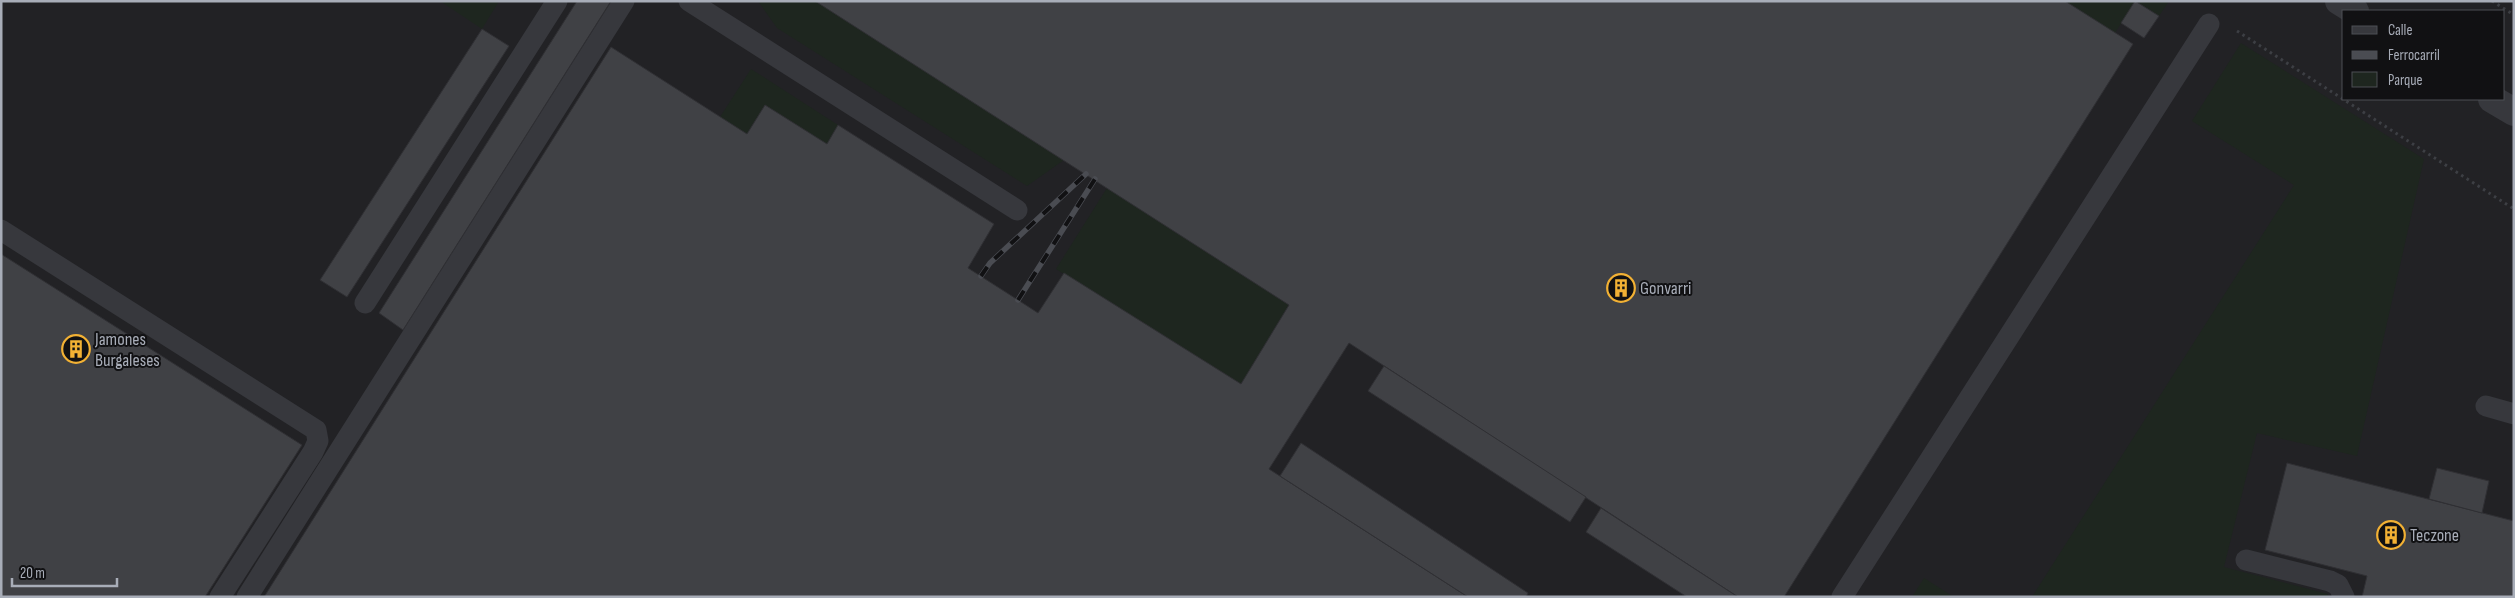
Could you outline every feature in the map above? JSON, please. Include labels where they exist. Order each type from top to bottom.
[{"type":"street","points":[[2339,1],[2352,10]]},
{"type":"street","points":[[2494,100],[2514,112]]},
{"type":"lane","points":[[365,303],[557,1]]},
{"type":"lane","points":[[247,597],[624,1]]},
{"type":"lane","points":[[689,1],[1017,210]]},
{"type":"lane","points":[[1842,597],[2209,24]]},
{"type":"lane","points":[[1,230],[304,420],[316,430],[318,441],[313,452],[220,597]]},
{"type":"lane","points":[[2486,406],[2514,414]]},
{"type":"lane","points":[[2246,560],[2330,581],[2338,585],[2344,597]]},
{"type":"path","points":[[2492,1],[2514,15]]},
{"type":"path","points":[[2230,27],[2342,99]]},
{"type":"path","points":[[2344,100],[2514,209]]},
{"type":"shaded area","points":[[1,1],[2514,1],[2514,597],[1,597]]},
{"type":"green space","points":[[440,1],[499,1],[482,29]]},
{"type":"green space","points":[[758,1],[815,1],[1064,160],[1027,186],[777,28]]},
{"type":"green space","points":[[2065,1],[2135,1],[2115,33]]},
{"type":"green space","points":[[2136,1],[2169,1],[2159,16]]},
{"type":"green space","points":[[2241,43],[2424,159],[2357,456],[2257,433],[2224,567],[2328,594],[2327,597],[2032,597],[2294,185],[2192,121]]},
{"type":"green space","points":[[751,69],[838,125],[827,144],[765,105],[747,134],[720,117]]},
{"type":"green space","points":[[1107,188],[1289,305],[1241,384],[1056,269]]},
{"type":"green space","points":[[1924,578],[1954,597],[1912,597]]},
{"type":"building","points":[[577,1],[611,1],[403,330],[379,313]]},
{"type":"building","name":"Gonvarri","points":[[815,1],[2065,1],[2133,44],[1784,597],[1738,597],[1349,343],[1269,469],[1468,597],[264,597],[611,47],[747,134],[765,105],[827,144],[838,125],[994,224],[968,268],[1038,313],[1064,273],[1241,384],[1289,305]]},
{"type":"building","points":[[2135,1],[2159,16],[2144,38],[2121,23]]},
{"type":"building","points":[[482,29],[509,46],[347,297],[320,280]]},
{"type":"building","name":"Jamones Burgaleses","points":[[1,254],[302,445],[205,597],[1,597]]},
{"type":"building","points":[[1384,366],[1586,497],[1570,522],[1368,391]]},
{"type":"building","points":[[1301,443],[1528,593],[1526,597],[1468,597],[1280,476]]},
{"type":"building","name":"Teczone","points":[[2287,463],[2514,521],[2514,597],[2362,597],[2367,576],[2265,550]]},
{"type":"building","points":[[2437,468],[2489,481],[2482,513],[2429,499]]},
{"type":"building","points":[[1601,508],[1738,597],[1687,597],[1586,532]]},
{"type":"railway","points":[[981,276],[990,263],[1086,174]]},
{"type":"railway","points":[[1018,300],[1095,179]]},
{"type":"place","name":"Gonvarri","points":[[1621,288]]},
{"type":"place","name":"Jamones Burgaleses","points":[[76,349]]},
{"type":"place","name":"Teczone","points":[[2391,535]]}]
